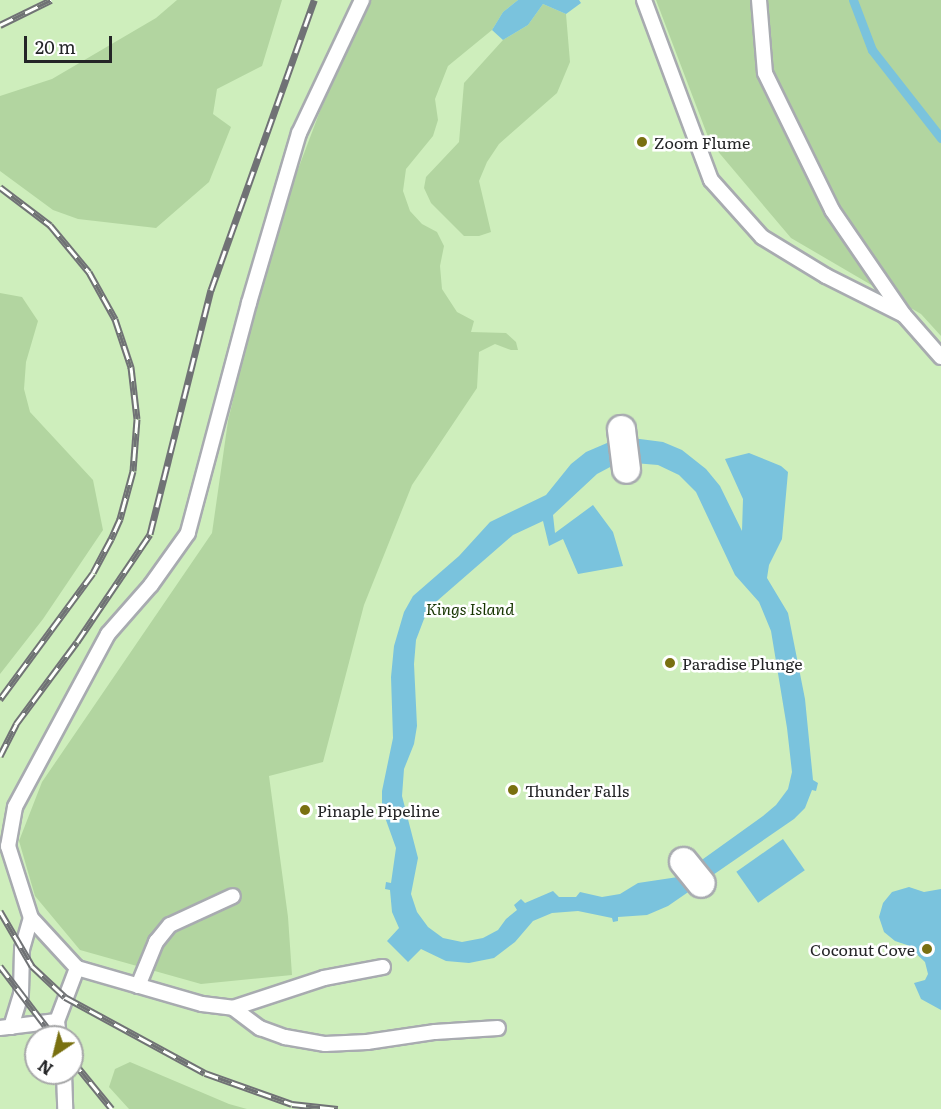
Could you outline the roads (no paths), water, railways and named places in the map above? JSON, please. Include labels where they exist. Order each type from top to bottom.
[{"type":"street","points":[[621,429],[626,469]]},
{"type":"street","points":[[683,861],[701,883]]},
{"type":"lane","points":[[362,0],[299,134],[249,303],[188,532],[151,585],[108,634],[15,807],[8,846],[31,918],[77,968],[202,1004],[232,1008],[324,978],[383,967]]},
{"type":"lane","points":[[644,0],[711,180],[762,237],[826,276],[904,315]]},
{"type":"lane","points":[[759,0],[765,73],[832,210],[904,315],[941,357]]},
{"type":"lane","points":[[138,986],[156,942],[170,925],[233,896]]},
{"type":"lane","points":[[5,1028],[21,994],[22,950],[31,918]]},
{"type":"lane","points":[[58,1025],[77,968]]},
{"type":"lane","points":[[232,1008],[260,1028],[285,1038],[325,1044],[367,1042],[435,1032],[498,1028]]},
{"type":"lane","points":[[5,1028],[57,1021]]},
{"type":"lane","points":[[64,1085],[65,1109]]},
{"type":"water","points":[[518,0],[579,0],[581,3],[566,14],[543,4],[528,25],[503,40],[492,30],[503,12]]},
{"type":"water","points":[[640,439],[663,442],[682,450],[706,469],[720,486],[742,531],[743,499],[725,459],[749,453],[781,466],[788,472],[782,539],[769,565],[767,578],[788,613],[805,699],[813,780],[818,783],[816,791],[812,790],[805,808],[794,819],[668,906],[647,915],[618,917],[618,921],[613,922],[612,918],[578,911],[552,913],[533,921],[515,942],[494,958],[469,963],[446,961],[421,949],[408,962],[387,941],[399,928],[392,912],[390,890],[385,889],[386,882],[391,883],[396,848],[382,809],[382,791],[393,738],[391,677],[394,646],[404,612],[413,596],[459,556],[490,522],[546,495],[571,464],[586,452],[614,440]],"holes":[[[634,463],[658,465],[679,475],[696,492],[735,575],[759,602],[771,631],[792,772],[788,789],[776,805],[763,816],[678,877],[638,883],[620,894],[602,897],[580,892],[576,897],[559,897],[553,891],[525,903],[521,899],[514,905],[517,910],[498,930],[483,938],[462,942],[443,938],[428,927],[417,912],[411,894],[418,858],[402,796],[404,769],[414,744],[417,726],[414,664],[416,640],[424,619],[437,601],[513,535],[543,521],[549,546],[563,539],[578,574],[623,566],[613,532],[593,505],[555,533],[553,515],[597,474],[612,466]]]},
{"type":"water","points":[[783,839],[805,870],[758,903],[736,872]]},
{"type":"water","name":"Coconut Cove","points":[[909,887],[924,892],[941,889],[941,1010],[921,999],[914,983],[925,980],[928,974],[925,962],[907,945],[895,941],[884,932],[879,917],[883,903],[892,892]]},
{"type":"waterway","points":[[853,0],[872,50],[941,138]]},
{"type":"railway","points":[[0,25],[51,0]]},
{"type":"railway","points":[[0,756],[16,724],[77,642],[150,534],[211,290],[314,0]]},
{"type":"railway","points":[[0,187],[50,225],[89,272],[115,319],[131,367],[137,419],[133,471],[120,519],[111,539],[93,573],[0,699]]},
{"type":"railway","points":[[0,911],[32,966],[65,997],[205,1073],[292,1104],[338,1109]]},
{"type":"railway","points":[[0,966],[45,1025]]},
{"type":"railway","points":[[84,1075],[112,1109]]},
{"type":"place","name":"Zoom Flume","points":[[642,142]]},
{"type":"place","name":"Paradise Plunge","points":[[670,663]]},
{"type":"place","name":"Thunder Falls","points":[[513,790]]},
{"type":"place","name":"Pinaple Pipeline","points":[[305,810]]},
{"type":"place","name":"Coconut Cove","points":[[927,949]]},
{"type":"park label","name":"Kings Island","points":[[470,608]]}]
